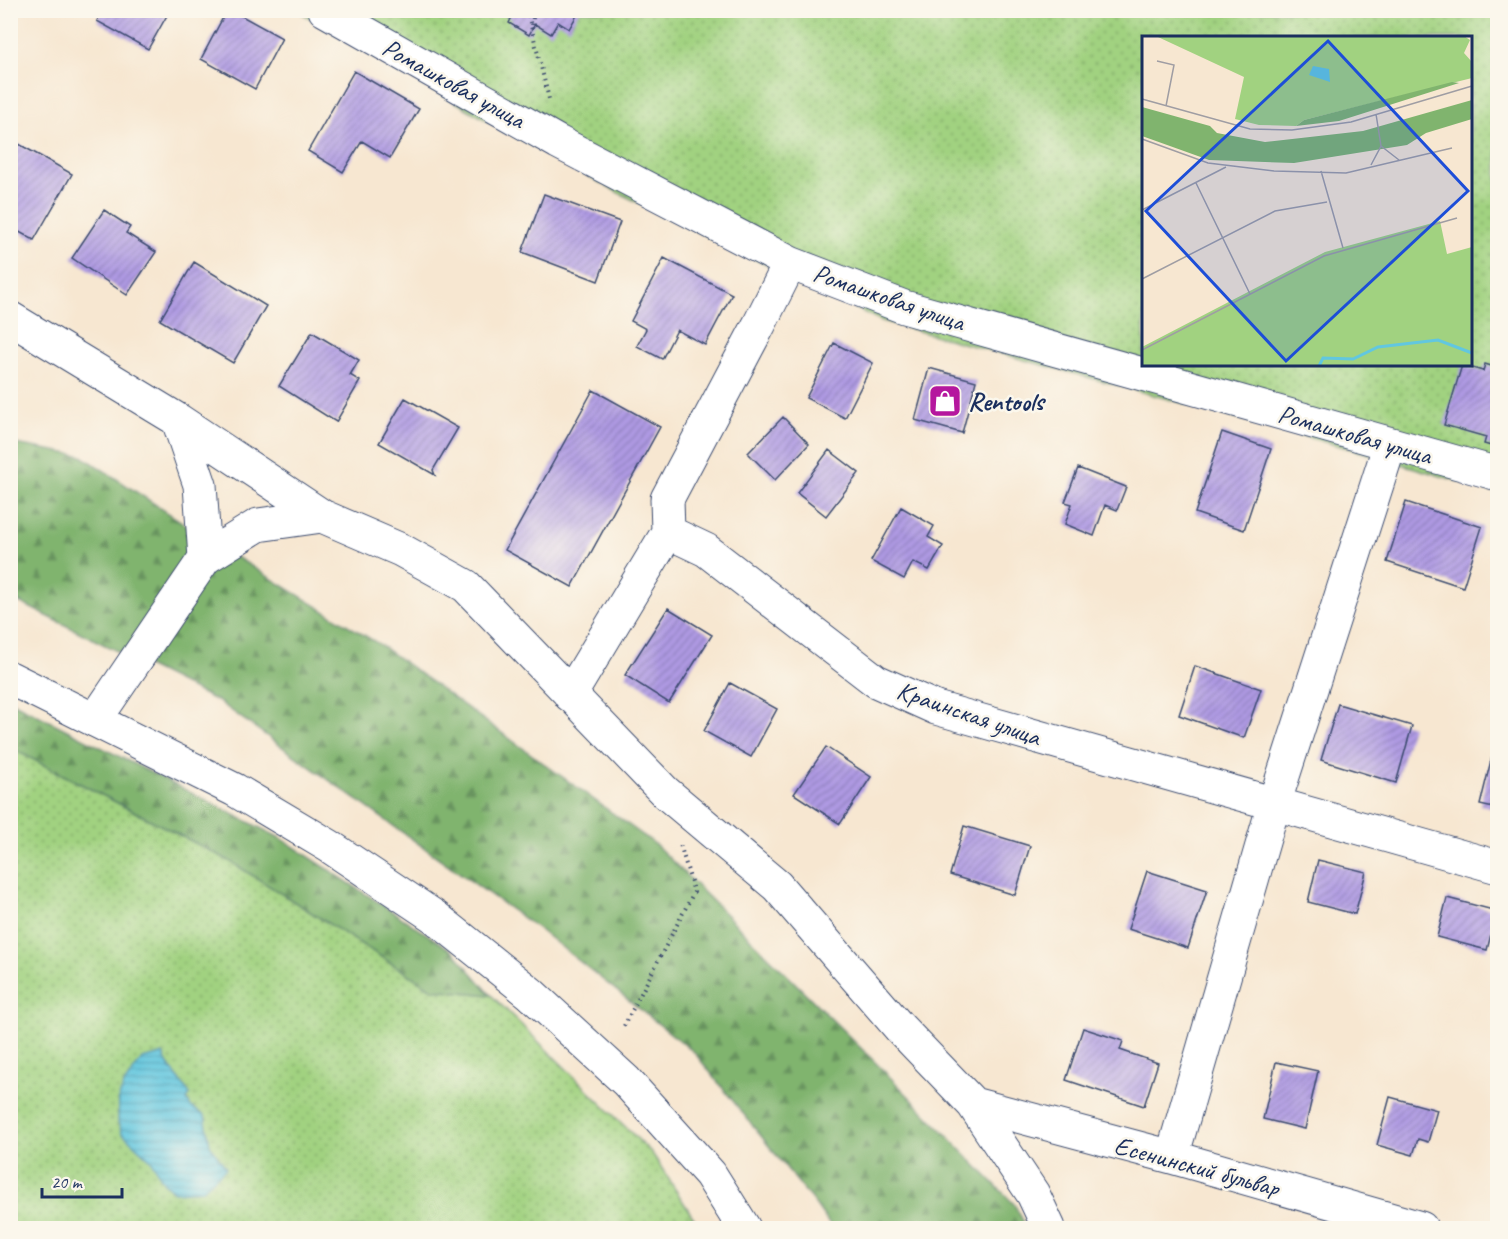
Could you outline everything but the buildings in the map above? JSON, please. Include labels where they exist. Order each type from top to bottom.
[{"type":"street","name":"Ромашковая улица","points":[[324,10],[558,142],[789,262],[904,307],[1497,474]]},
{"type":"street","points":[[570,695],[668,532],[667,498],[759,326],[789,262]]},
{"type":"street","points":[[10,318],[178,420],[322,516],[401,550],[466,586],[665,792],[777,886],[899,1027],[973,1104],[1033,1194],[1049,1228]]},
{"type":"street","points":[[178,420],[200,484],[205,558]]},
{"type":"street","points":[[1172,1157],[1274,804],[1390,444]]},
{"type":"street","points":[[95,720],[205,558],[258,525],[322,516]]},
{"type":"street","name":"Краинская улица","points":[[668,532],[706,550],[876,681],[936,708],[1497,867]]},
{"type":"street","points":[[10,678],[235,790],[329,846],[435,917],[530,993],[626,1081],[710,1174],[744,1228]]},
{"type":"street","name":"Есенинский бульвар","points":[[973,1104],[1172,1157],[1421,1228]]},
{"type":"path","points":[[527,10],[558,142]]},
{"type":"path","points":[[532,27],[534,10]]},
{"type":"path","points":[[624,1026],[694,892],[678,836]]},
{"type":"green space","points":[[298,11],[1497,11],[1497,493],[1362,452],[882,321],[617,192]]},
{"type":"green space","points":[[10,443],[82,456],[218,546],[379,644],[655,844],[885,1072],[1014,1204],[1027,1228],[832,1228],[694,1052],[540,930],[219,702],[11,598]]},
{"type":"green space","points":[[10,701],[282,839],[454,952],[491,995],[432,989],[228,860],[11,748]]},
{"type":"green space","points":[[11,748],[228,860],[432,989],[491,995],[652,1153],[700,1228],[11,1228]]},
{"type":"water","points":[[163,1054],[190,1094],[187,1100],[191,1107],[205,1116],[210,1145],[226,1168],[202,1190],[174,1192],[164,1183],[151,1160],[122,1133],[118,1122],[119,1097],[125,1083],[142,1059]]},
{"type":"place","name":"Rentools","points":[[945,401]]}]
